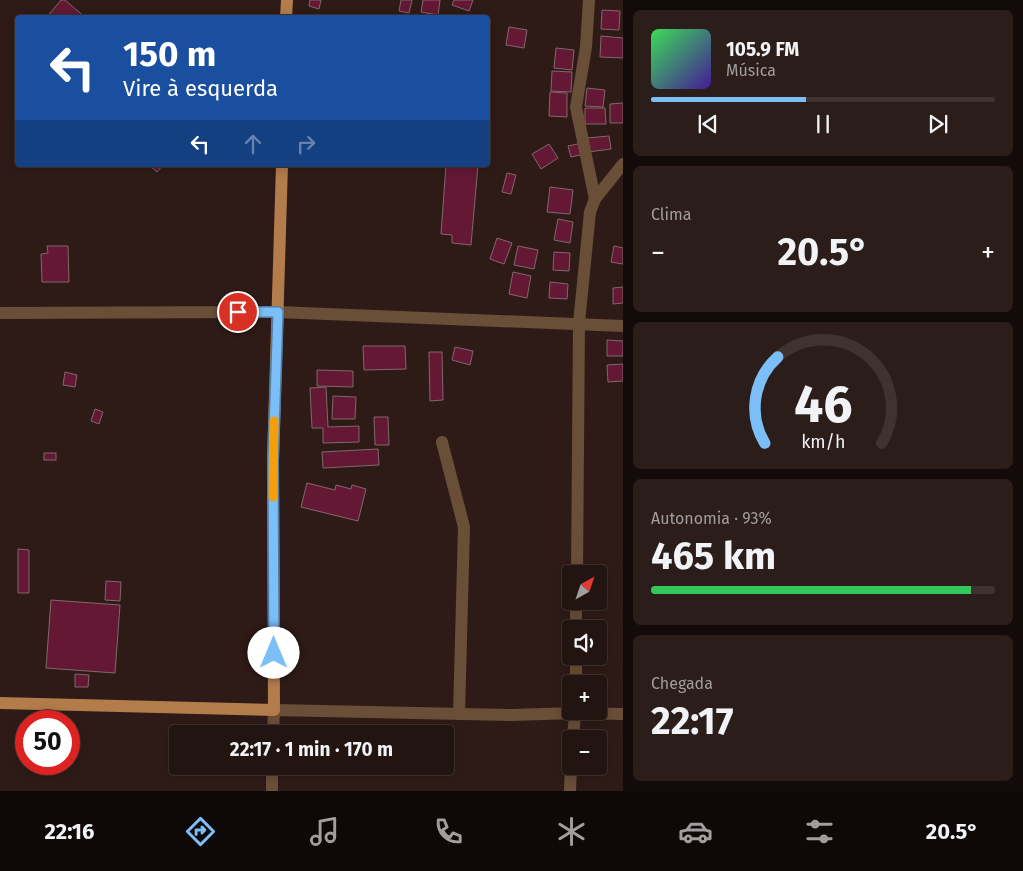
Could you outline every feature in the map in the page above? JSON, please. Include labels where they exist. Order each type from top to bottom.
[{"type":"main road","points":[[286,15],[287,0]]},
{"type":"main road","points":[[0,703],[274,710],[273,460],[282,167]]},
{"type":"street","points":[[589,0],[586,47],[576,107],[595,199]]},
{"type":"street","points":[[577,565],[579,323],[590,212],[595,199],[623,164]]},
{"type":"street","points":[[0,314],[278,312],[623,326]]},
{"type":"street","points":[[442,442],[464,527],[458,714]]},
{"type":"street","points":[[273,725],[274,710],[458,714],[562,712]]},
{"type":"street","points":[[607,713],[623,714]]},
{"type":"street","points":[[272,775],[272,791]]},
{"type":"street","points":[[570,791],[571,775]]},
{"type":"building","points":[[61,0],[65,0],[82,15],[48,15]]},
{"type":"building","points":[[310,0],[321,0],[319,9],[309,6]]},
{"type":"building","points":[[401,0],[412,0],[409,13],[399,11]]},
{"type":"building","points":[[423,0],[440,0],[438,15],[421,12]]},
{"type":"building","points":[[454,0],[473,0],[469,11],[452,5]]},
{"type":"building","points":[[602,10],[620,11],[619,30],[601,29]]},
{"type":"building","points":[[509,27],[527,30],[524,48],[506,45]]},
{"type":"building","points":[[601,36],[623,38],[623,58],[600,57]]},
{"type":"building","points":[[556,48],[574,50],[572,70],[554,68]]},
{"type":"building","points":[[552,71],[572,72],[571,92],[551,91]]},
{"type":"building","points":[[587,88],[605,90],[603,107],[585,106]]},
{"type":"building","points":[[550,92],[567,93],[567,117],[549,116]]},
{"type":"building","points":[[623,103],[623,123],[610,123],[610,104]]},
{"type":"building","points":[[585,108],[605,108],[606,124],[585,124]]},
{"type":"building","points":[[609,136],[611,149],[588,152],[587,138]]},
{"type":"building","points":[[582,143],[585,154],[571,157],[568,146]]},
{"type":"building","points":[[549,144],[558,158],[541,169],[532,154]]},
{"type":"building","points":[[151,167],[161,167],[157,172]]},
{"type":"building","points":[[446,167],[478,167],[471,245],[452,243],[452,235],[441,234]]},
{"type":"building","points":[[507,173],[516,175],[511,194],[502,192]]},
{"type":"building","points":[[550,187],[573,190],[570,214],[547,212]]},
{"type":"building","points":[[558,219],[573,222],[570,243],[554,240]]},
{"type":"building","points":[[497,238],[512,243],[504,264],[490,259]]},
{"type":"building","points":[[47,246],[68,246],[69,282],[42,282],[41,254],[48,253]]},
{"type":"building","points":[[518,246],[538,250],[534,269],[514,265]]},
{"type":"building","points":[[614,246],[623,248],[623,264],[611,262]]},
{"type":"building","points":[[554,252],[570,253],[569,271],[553,270]]},
{"type":"building","points":[[513,272],[531,276],[527,298],[509,294]]},
{"type":"building","points":[[550,282],[568,284],[567,299],[549,298]]},
{"type":"building","points":[[623,287],[623,303],[613,304],[613,288]]},
{"type":"building","points":[[607,340],[623,341],[623,356],[607,356]]},
{"type":"building","points":[[363,346],[405,346],[406,369],[364,370]]},
{"type":"building","points":[[455,347],[473,351],[470,365],[452,360]]},
{"type":"building","points":[[429,352],[442,352],[443,400],[430,401]]},
{"type":"building","points":[[623,364],[623,381],[608,382],[607,365]]},
{"type":"building","points":[[317,370],[353,371],[353,387],[317,386]]},
{"type":"building","points":[[65,372],[77,375],[75,387],[63,385]]},
{"type":"building","points":[[326,387],[328,427],[359,426],[359,442],[323,443],[323,428],[312,428],[310,388]]},
{"type":"building","points":[[333,396],[356,397],[355,419],[332,419]]},
{"type":"building","points":[[95,409],[103,412],[99,424],[91,421]]},
{"type":"building","points":[[374,417],[388,417],[389,445],[375,445]]},
{"type":"building","points":[[378,449],[379,465],[323,468],[322,452]]},
{"type":"building","points":[[44,453],[56,453],[56,460],[44,460]]},
{"type":"building","points":[[307,483],[335,490],[336,485],[351,489],[352,485],[366,489],[358,521],[301,507]]},
{"type":"building","points":[[18,549],[29,550],[29,593],[18,593]]},
{"type":"building","points":[[106,581],[121,582],[120,601],[105,600]]},
{"type":"building","points":[[51,600],[120,605],[115,673],[46,668]]},
{"type":"building","points":[[75,674],[89,675],[88,687],[75,687]]},
{"type":"slow traffic","points":[[273,497],[274,421]]},
{"type":"route","points":[[238,312],[278,312],[273,460],[274,653]]}]
